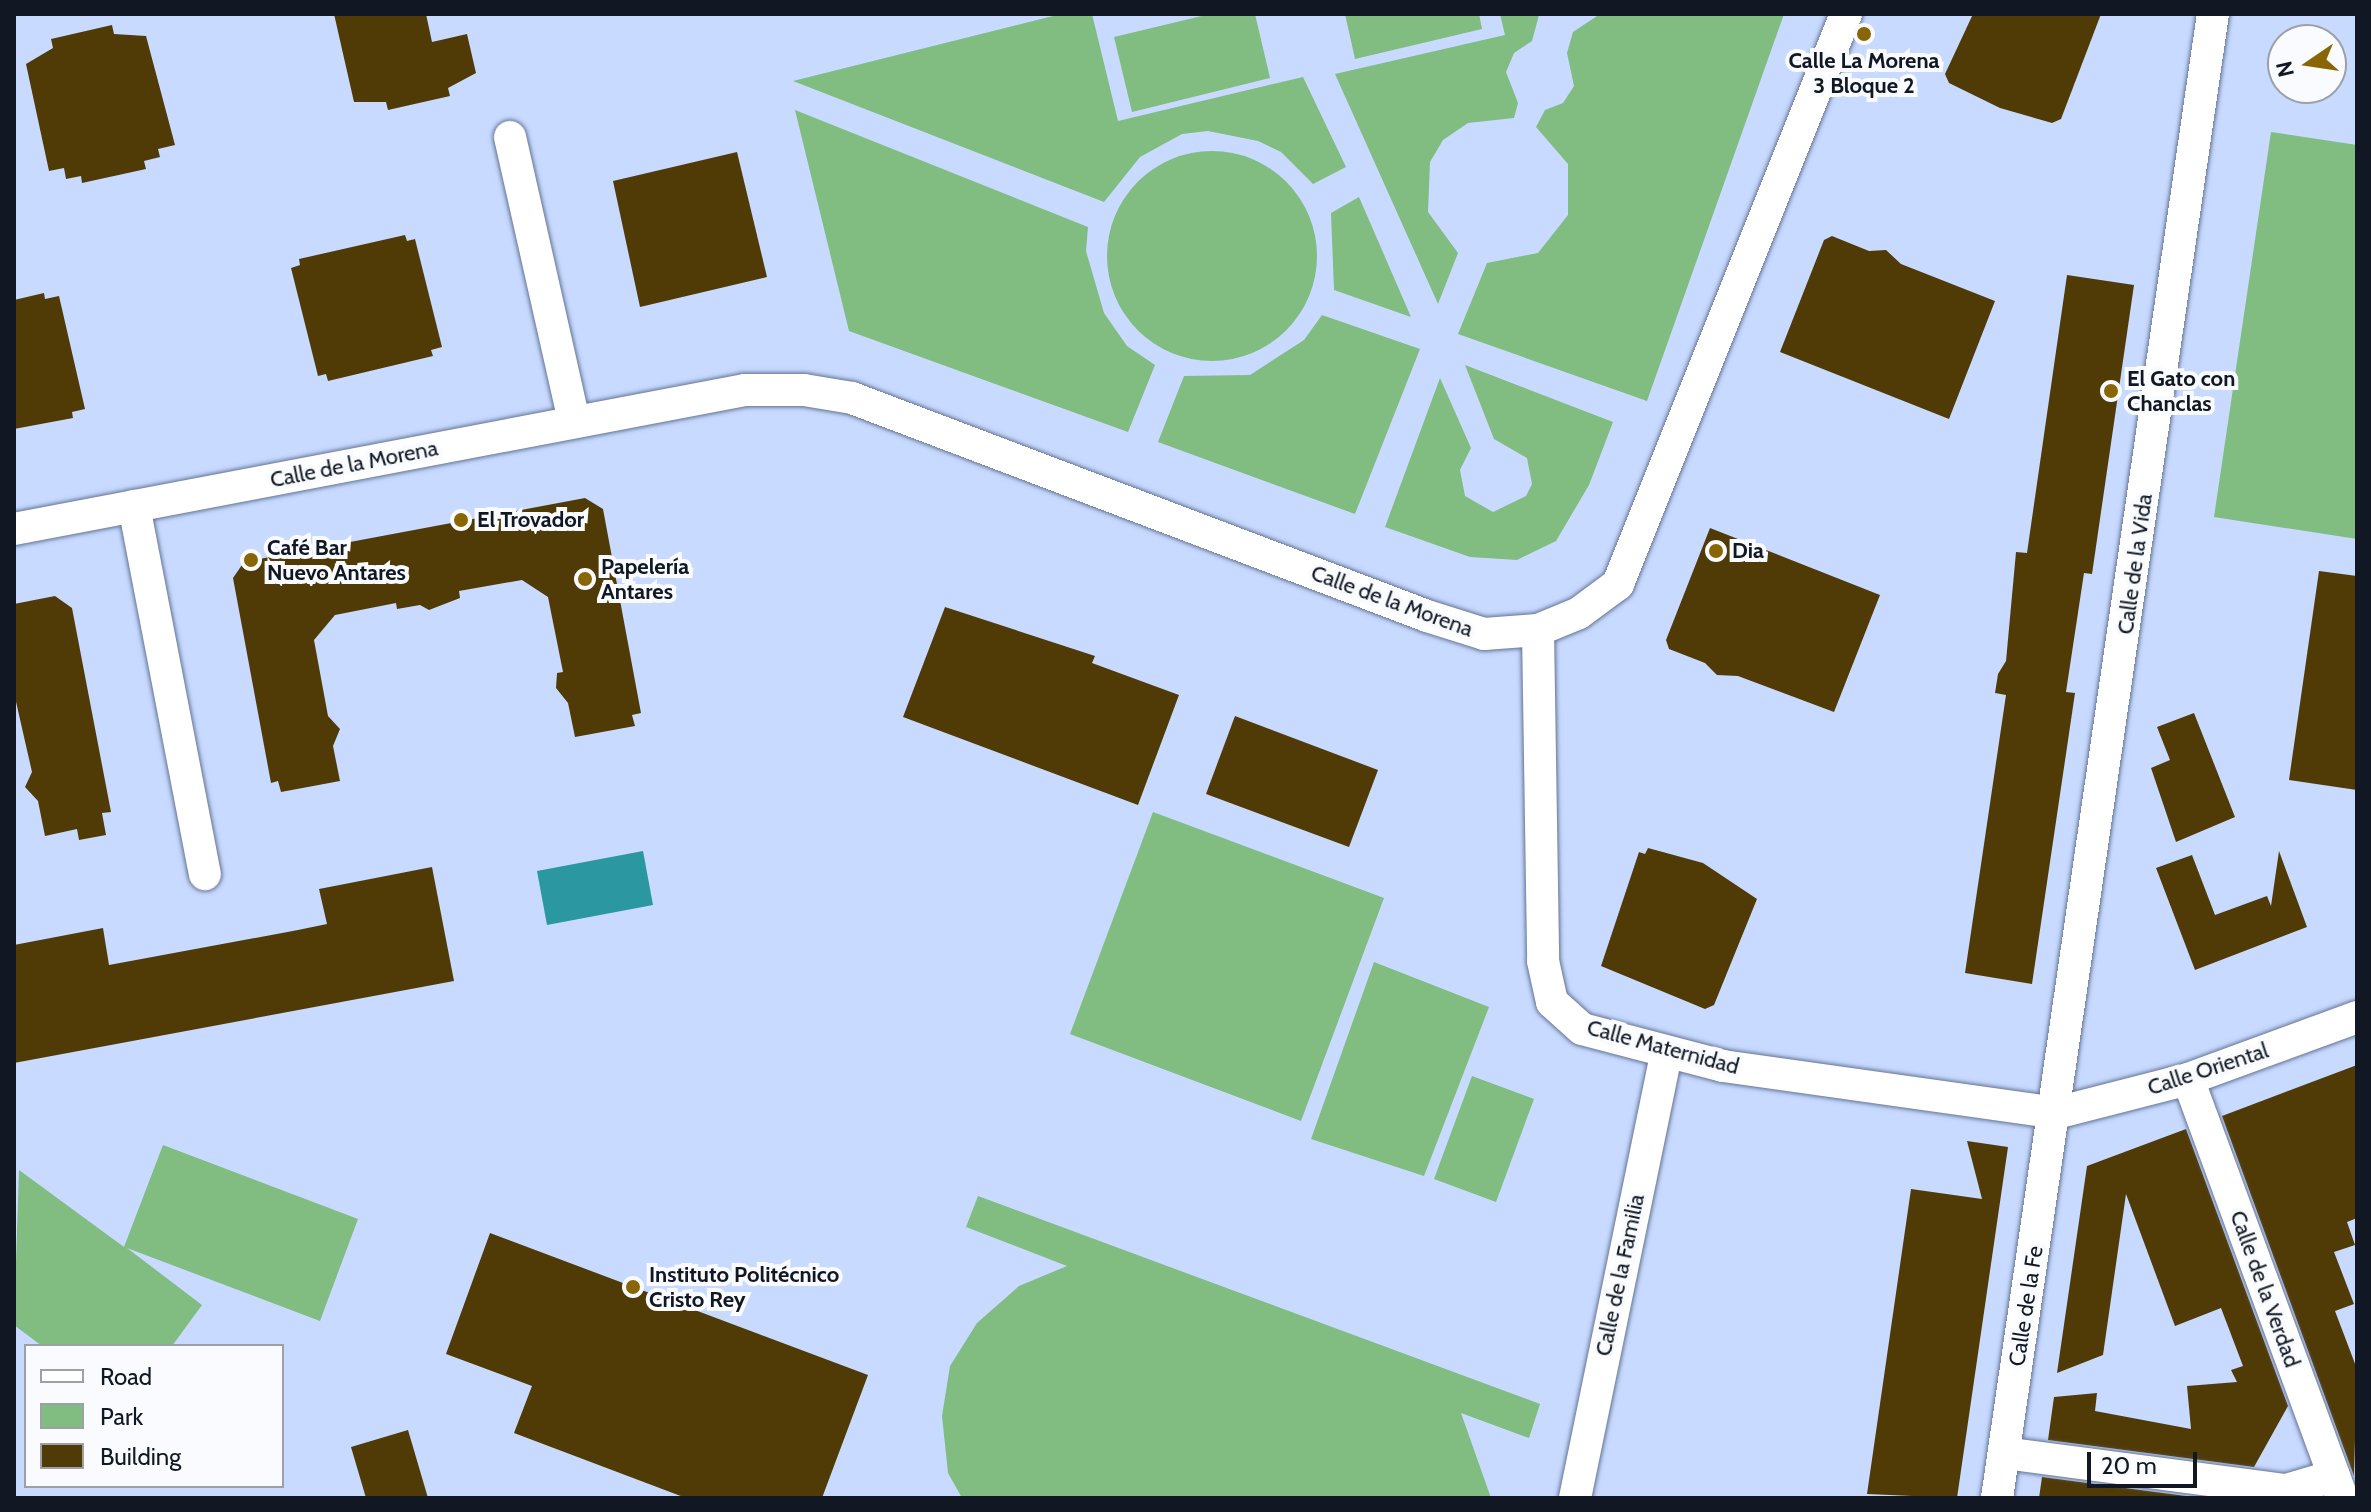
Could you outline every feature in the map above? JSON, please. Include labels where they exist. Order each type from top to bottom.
[{"type":"street","name":"Calle de la Morena","points":[[14,529],[745,390],[852,398],[1427,616],[1484,634],[1538,630],[1579,613],[1618,584],[1846,14]]},
{"type":"street","name":"Calle de la Vida","points":[[2056,1113],[2213,14]]},
{"type":"street","points":[[510,137],[574,422]]},
{"type":"street","points":[[134,506],[205,874]]},
{"type":"street","name":"Calle Maternidad","points":[[1538,630],[1543,961],[1552,1002],[1582,1029],[1666,1053],[2056,1113]]},
{"type":"street","name":"Calle Oriental","points":[[2056,1113],[2188,1079],[2357,1017]]},
{"type":"street","name":"Calle de la Familia","points":[[1575,1498],[1666,1053]]},
{"type":"street","name":"Calle de la Verdad","points":[[2188,1079],[2343,1489]]},
{"type":"street","name":"Calle de la Fe","points":[[1997,1498],[2056,1113]]},
{"type":"street","points":[[2004,1453],[2286,1494],[2343,1489]]},
{"type":"green space","points":[[1061,14],[1092,14],[1118,121],[1303,77],[1346,167],[1313,184],[1281,152],[1258,141],[1208,131],[1182,134],[1140,157],[1104,202],[793,81]]},
{"type":"green space","points":[[1210,14],[1255,14],[1270,78],[1132,112],[1114,37]]},
{"type":"green space","points":[[1345,14],[1479,14],[1482,29],[1355,59]]},
{"type":"green space","points":[[1500,14],[1539,15],[1532,41],[1514,53],[1506,72],[1518,103],[1514,118],[1468,123],[1443,140],[1430,162],[1428,212],[1458,253],[1438,304],[1335,74],[1505,35]]},
{"type":"green space","points":[[1600,14],[1784,14],[1647,401],[1458,334],[1487,263],[1538,253],[1568,215],[1568,164],[1536,127],[1545,110],[1563,103],[1574,86],[1567,53],[1573,32]]},
{"type":"green space","points":[[795,110],[1088,227],[1086,251],[1104,313],[1127,346],[1155,365],[1128,432],[849,331]]},
{"type":"green space","points":[[2271,132],[2357,145],[2357,539],[2214,517]]},
{"type":"green space","points":[[1212,151],[1252,159],[1271,168],[1287,181],[1300,197],[1309,216],[1317,256],[1309,296],[1300,315],[1287,331],[1271,344],[1252,353],[1212,361],[1172,353],[1153,344],[1137,331],[1124,315],[1115,296],[1107,256],[1115,216],[1124,197],[1137,181],[1153,168],[1172,159]]},
{"type":"green space","points":[[1359,197],[1411,317],[1334,290],[1331,213]]},
{"type":"green space","points":[[1322,315],[1420,349],[1355,514],[1158,442],[1184,376],[1250,375],[1304,340]]},
{"type":"green space","points":[[1465,365],[1613,422],[1589,485],[1556,541],[1517,560],[1470,557],[1385,527],[1440,378],[1471,448],[1460,470],[1465,496],[1493,512],[1526,496],[1532,484],[1527,458],[1494,439]]},
{"type":"green space","points":[[1153,812],[1384,898],[1301,1121],[1070,1034]]},
{"type":"green space","points":[[1374,962],[1489,1007],[1424,1176],[1311,1139]]},
{"type":"green space","points":[[1472,1076],[1534,1099],[1496,1202],[1434,1179]]},
{"type":"green space","points":[[163,1145],[358,1219],[320,1321],[127,1248],[202,1305],[173,1344],[39,1344],[14,1325],[19,1170],[124,1247]]},
{"type":"green space","points":[[978,1196],[1540,1404],[1529,1438],[1461,1413],[1491,1498],[962,1498],[948,1473],[942,1416],[950,1366],[977,1323],[1019,1286],[1067,1266],[966,1227]]},
{"type":"shaded area","points":[[643,851],[653,905],[547,925],[537,871]]},
{"type":"building","points":[[334,14],[426,14],[432,42],[467,34],[476,73],[448,88],[450,96],[388,110],[386,102],[354,102]]},
{"type":"building","points":[[1973,14],[2101,14],[2061,119],[2052,123],[2000,108],[1949,83],[1945,74]]},
{"type":"building","points":[[112,25],[114,34],[146,36],[175,145],[158,149],[160,157],[144,161],[146,169],[82,183],[81,176],[66,179],[64,168],[49,171],[26,64],[53,48],[51,39]]},
{"type":"building","points":[[737,152],[767,277],[640,307],[613,181]]},
{"type":"building","points":[[405,235],[407,241],[415,239],[442,347],[431,350],[433,356],[328,381],[326,374],[318,376],[291,268],[300,265],[299,259]]},
{"type":"building","points":[[1832,236],[1869,251],[1886,250],[1901,264],[1995,301],[1949,419],[1780,352],[1824,240]]},
{"type":"building","points":[[2067,275],[2134,285],[2092,574],[2084,573],[2066,692],[2075,693],[2032,984],[1965,973],[2006,695],[1995,693],[1998,674],[2006,661],[2016,552],[2027,553]]},
{"type":"building","points":[[44,293],[45,299],[59,296],[85,409],[72,412],[73,418],[14,429],[14,300]]},
{"type":"building","points":[[585,498],[603,509],[641,713],[632,715],[635,726],[575,737],[568,703],[556,688],[557,673],[563,672],[548,597],[522,580],[459,591],[460,598],[429,610],[420,605],[397,609],[396,603],[335,615],[314,640],[328,716],[340,729],[333,746],[340,781],[281,792],[278,781],[271,783],[233,578],[244,562]]},
{"type":"building","points":[[1710,528],[1880,595],[1834,712],[1738,676],[1717,675],[1705,663],[1669,649],[1666,640]]},
{"type":"building","points":[[2319,571],[2357,576],[2357,790],[2289,780]]},
{"type":"building","points":[[55,596],[72,608],[111,812],[102,813],[106,835],[79,840],[77,829],[45,836],[38,801],[25,787],[32,772],[14,693],[14,604]]},
{"type":"building","points":[[945,607],[1095,656],[1092,663],[1179,695],[1138,805],[903,717]]},
{"type":"building","points":[[2194,713],[2235,817],[2176,842],[2151,768],[2170,760],[2157,727]]},
{"type":"building","points":[[1235,716],[1378,770],[1349,847],[1206,794]]},
{"type":"building","points":[[1648,848],[1703,863],[1757,899],[1714,1005],[1705,1009],[1601,966],[1639,852],[1645,854]]},
{"type":"building","points":[[2279,851],[2307,927],[2195,970],[2156,868],[2192,855],[2215,915],[2267,896],[2271,906]]},
{"type":"building","points":[[432,867],[454,981],[14,1063],[14,945],[103,928],[109,965],[298,930],[327,924],[319,889]]},
{"type":"building","points":[[2357,1065],[2357,1218],[2347,1222],[2355,1245],[2334,1252],[2354,1304],[2335,1311],[2357,1369],[2354,1476],[2222,1116]]},
{"type":"building","points":[[2186,1129],[2288,1406],[2254,1467],[2048,1440],[2054,1397],[2097,1393],[2095,1411],[2191,1429],[2187,1386],[2237,1382],[2231,1370],[2243,1366],[2221,1308],[2175,1326],[2126,1194],[2103,1355],[2057,1373],[2087,1166]]},
{"type":"building","points":[[1967,1141],[2008,1147],[1957,1498],[1867,1494],[1911,1189],[1982,1199]]},
{"type":"building","points":[[490,1233],[868,1375],[822,1498],[686,1498],[514,1433],[532,1386],[446,1354]]},
{"type":"building","points":[[408,1430],[428,1498],[366,1498],[351,1447]]},
{"type":"building","points":[[2042,1477],[2201,1498],[2039,1498]]},
{"type":"place","name":"Calle La Morena 3 Bloque 2","points":[[1864,34]]},
{"type":"place","name":"El Gato con Chanclas","points":[[2111,391]]},
{"type":"place","name":"El Trovador","points":[[461,520]]},
{"type":"place","name":"Dia","points":[[1716,551]]},
{"type":"place","name":"Café Bar Nuevo Antares","points":[[251,560]]},
{"type":"place","name":"Papelería Antares","points":[[585,579]]},
{"type":"place","name":"Instituto Politécnico Cristo Rey","points":[[633,1287]]}]
